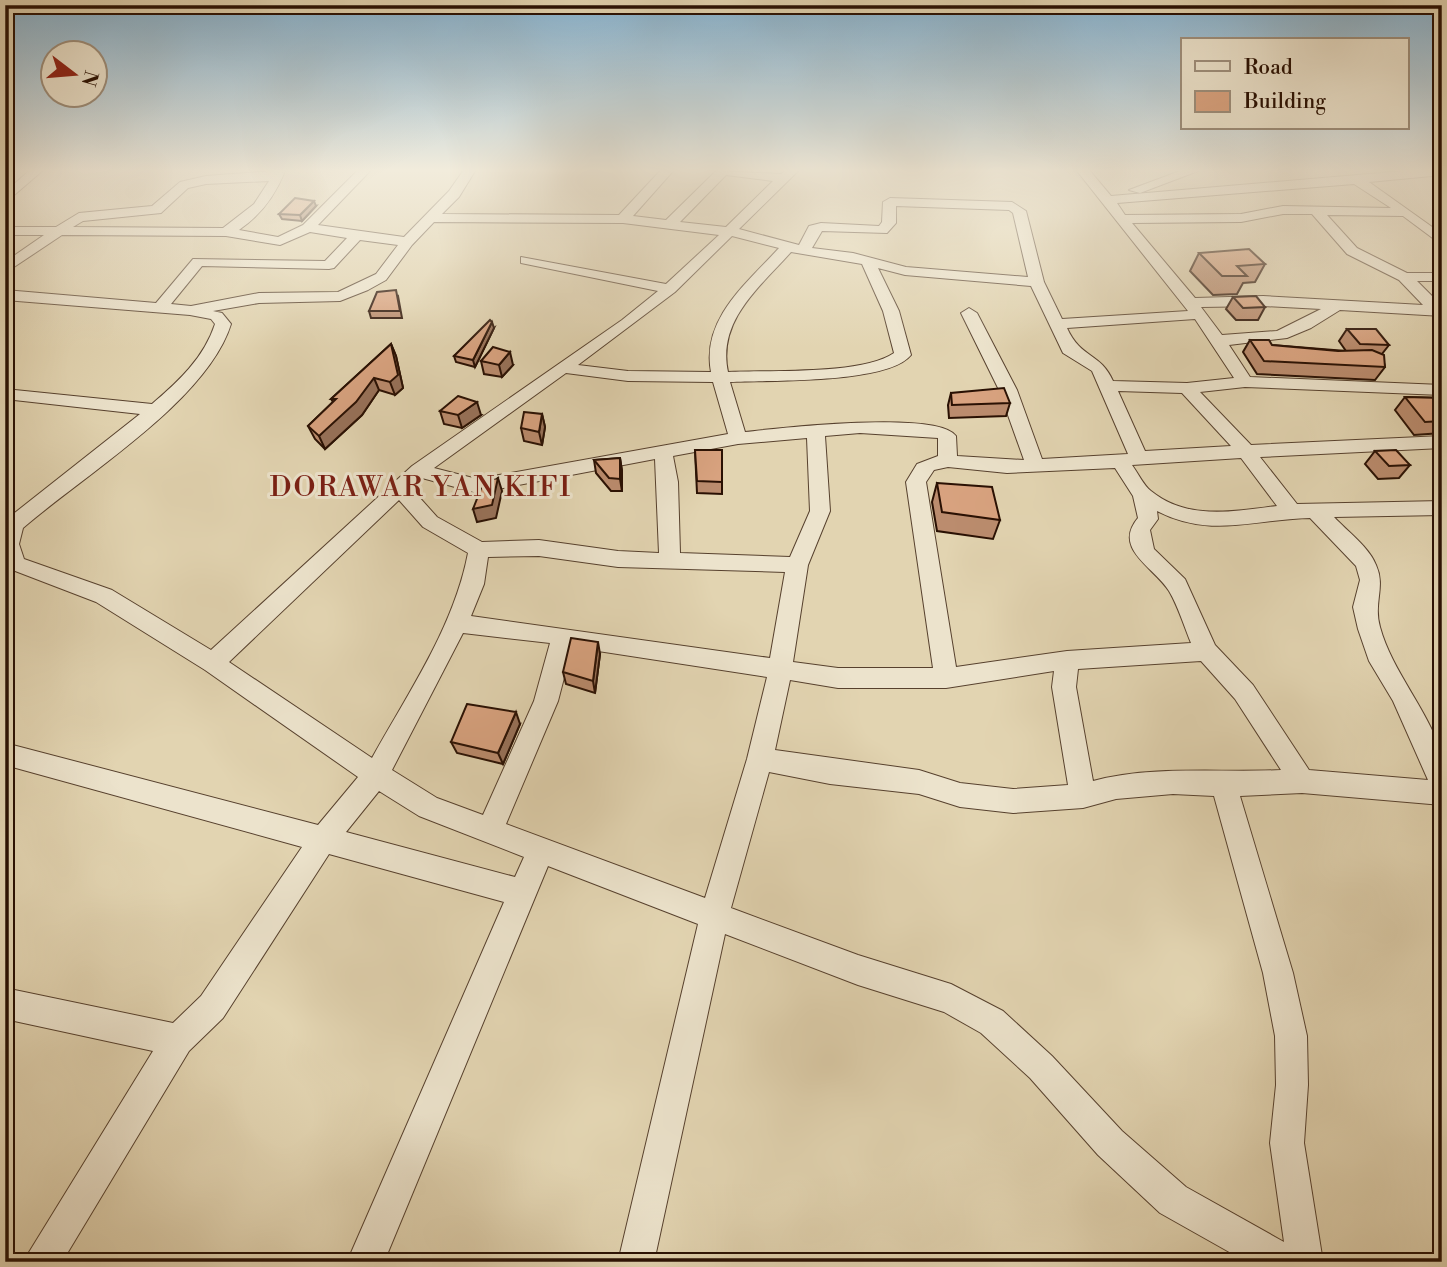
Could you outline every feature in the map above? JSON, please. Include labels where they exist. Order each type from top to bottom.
[{"type":"street","points":[[5,269],[64,230]]},
{"type":"street","points":[[5,231],[226,232],[280,240],[302,230]]},
{"type":"street","points":[[322,230],[407,242]]},
{"type":"street","points":[[190,310],[259,298],[340,296],[381,277],[407,242],[420,230]]},
{"type":"street","points":[[715,230],[755,235],[803,251],[853,257],[869,264],[905,271],[1037,282]]},
{"type":"street","points":[[803,251],[813,230]]},
{"type":"street","points":[[1024,230],[1037,282],[1069,349],[1099,368],[1144,389]]},
{"type":"street","points":[[1130,230],[1219,340],[1245,382]]},
{"type":"street","points":[[1333,230],[1352,251],[1404,277],[1439,311]]},
{"type":"street","points":[[213,663],[419,470],[458,439],[628,323],[732,232]]},
{"type":"street","points":[[160,308],[198,262],[329,265],[357,235]]},
{"type":"street","points":[[737,438],[717,357],[720,328],[787,247]]},
{"type":"street","points":[[526,260],[670,289]]},
{"type":"street","points":[[564,368],[628,376],[722,377],[841,372],[888,365],[903,355],[891,311],[869,264]]},
{"type":"street","points":[[1404,277],[1442,277]]},
{"type":"street","points":[[5,295],[190,310],[216,316],[223,324],[223,333],[208,359],[102,456],[14,523],[7,539],[8,553],[17,564],[104,596],[213,663],[376,775],[428,807],[858,970],[951,999],[992,1023],[1041,1067],[1110,1143],[1173,1200],[1283,1262]]},
{"type":"street","points":[[1057,324],[1147,320],[1195,309],[1264,301],[1439,311]]},
{"type":"street","points":[[1219,340],[1291,334],[1336,306]]},
{"type":"street","points":[[969,313],[979,338],[1009,390],[1035,465]]},
{"type":"street","points":[[1099,368],[1117,408],[1130,459],[1144,496],[1148,519],[1140,529],[1139,539],[1145,553],[1177,584],[1206,651],[1244,692],[1302,781]]},
{"type":"street","points":[[1107,386],[1187,388],[1245,382],[1442,390]]},
{"type":"street","points":[[1187,388],[1247,453],[1292,511]]},
{"type":"street","points":[[1117,408],[1144,389]]},
{"type":"street","points":[[5,394],[154,410]]},
{"type":"street","points":[[419,470],[460,484],[477,486],[737,438],[860,427],[942,432],[947,436],[948,461]]},
{"type":"street","points":[[636,1262],[715,914],[760,759],[780,671],[797,565],[820,511],[816,431]]},
{"type":"street","points":[[946,678],[916,482],[918,472],[929,463],[948,461],[991,466],[1035,465],[1442,442]]},
{"type":"street","points":[[663,451],[668,482],[670,562]]},
{"type":"street","points":[[399,487],[416,502],[430,522],[479,550],[540,548],[670,562],[797,565]]},
{"type":"street","points":[[1144,496],[1199,520],[1292,511],[1442,508]]},
{"type":"street","points":[[1316,511],[1365,564],[1371,580],[1364,607],[1369,629],[1381,661],[1404,696],[1442,783]]},
{"type":"street","points":[[41,1262],[178,1040],[212,1007],[323,842],[376,775],[457,624],[473,584],[479,550]]},
{"type":"street","points":[[457,624],[838,678],[946,678],[1067,660],[1206,651]]},
{"type":"street","points":[[490,829],[546,701],[563,638]]},
{"type":"street","points":[[1067,660],[1064,687],[1083,796]]},
{"type":"street","points":[[5,754],[323,842],[523,893]]},
{"type":"street","points":[[760,759],[830,772],[919,782],[960,794],[1013,801],[1083,796],[1116,787],[1173,782],[1224,785],[1302,781],[1442,793]]},
{"type":"street","points":[[1224,785],[1278,973],[1291,1036],[1287,1143],[1305,1262]]},
{"type":"street","points":[[365,1262],[542,849]]},
{"type":"street","points":[[5,1003],[178,1040]]},
{"type":"building","points":[[1249,249],[1265,264],[1237,266],[1247,276],[1222,276],[1199,253]]},
{"type":"building","points":[[396,290],[400,311],[369,311],[377,292]]},
{"type":"building","points":[[1256,296],[1265,307],[1243,308],[1233,297]]},
{"type":"building","points":[[490,320],[492,322],[473,360],[454,356]]},
{"type":"building","points":[[1347,329],[1376,329],[1389,345],[1360,344]]},
{"type":"building","points":[[1250,340],[1269,340],[1272,345],[1338,351],[1372,350],[1384,355],[1385,367],[1264,361]]},
{"type":"building","points":[[391,344],[398,375],[390,382],[374,378],[356,402],[319,436],[308,426],[336,399],[331,399]]},
{"type":"building","points":[[493,347],[510,352],[499,365],[481,361]]},
{"type":"building","points":[[1004,388],[1010,403],[952,405],[951,393]]},
{"type":"building","points":[[458,396],[477,402],[458,415],[440,411]]},
{"type":"building","points":[[1405,397],[1442,398],[1442,421],[1425,422]]},
{"type":"building","points":[[524,412],[542,414],[539,432],[521,428]]},
{"type":"building","points":[[695,450],[722,450],[722,482],[697,481]]},
{"type":"building","points":[[1396,450],[1410,465],[1389,466],[1375,451]]},
{"type":"building","points":[[620,458],[620,479],[609,478],[594,460]]},
{"type":"building","points":[[498,478],[492,505],[473,509],[484,481]]},
{"type":"building","points":[[937,483],[992,487],[1000,520],[942,512]]},
{"type":"building","points":[[571,638],[598,642],[593,681],[563,672]]},
{"type":"building","points":[[467,704],[516,712],[498,753],[451,742]]},
{"type":"district","name":"DORAWAR YAN KIFI","points":[[421,487]]}]
